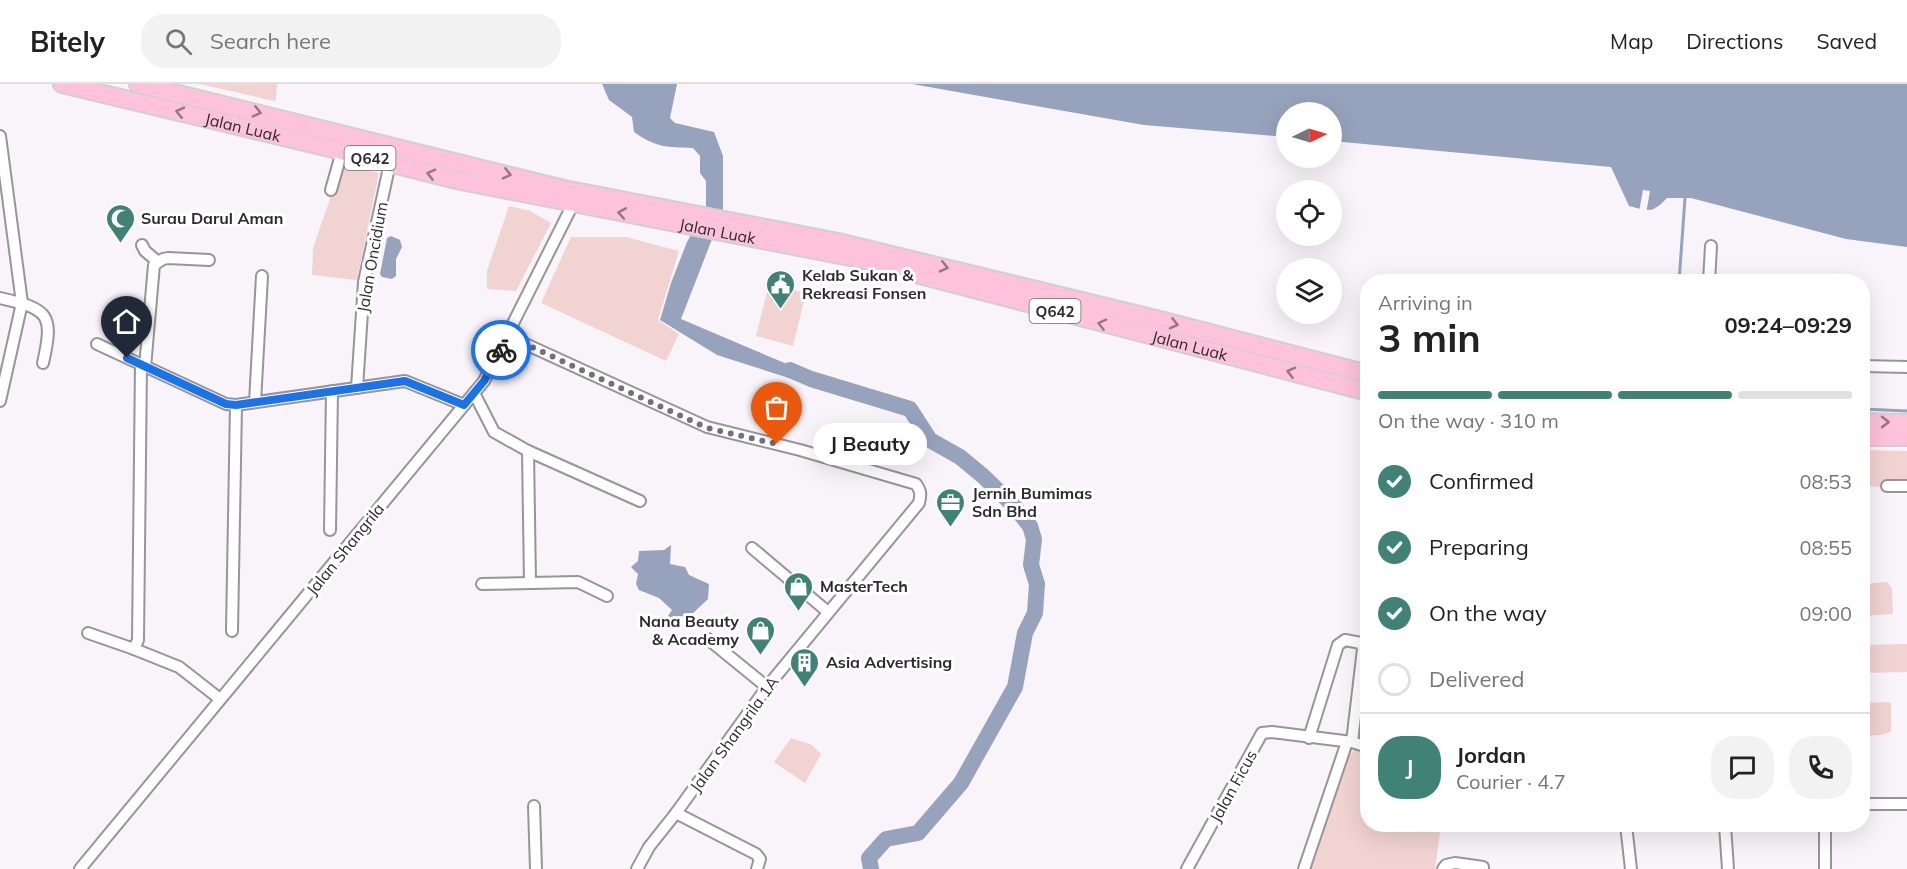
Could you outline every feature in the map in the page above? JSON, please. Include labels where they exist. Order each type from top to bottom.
[{"type":"main road","name":"Jalan Luak","points":[[62,84],[456,180],[573,204],[681,217]]},
{"type":"main road","name":"Jalan Luak","points":[[138,84],[681,217],[873,250],[1360,372]]},
{"type":"main road","name":"Jalan Luak","points":[[742,229],[1360,390]]},
{"type":"main road","points":[[1293,354],[1346,376],[1349,381],[1348,386]]},
{"type":"main road","points":[[1870,423],[1907,423]]},
{"type":"main road","points":[[1870,437],[1907,437]]},
{"type":"street","points":[[0,136],[22,303],[0,401]]},
{"type":"street","points":[[331,190],[342,151]]},
{"type":"street","name":"Jalan Oncidium","points":[[357,388],[364,282],[390,163]]},
{"type":"street","name":"Jalan Shangrila","points":[[80,869],[488,375],[573,204]]},
{"type":"street","points":[[142,245],[145,251],[157,261]]},
{"type":"street","points":[[1709,274],[1711,246]]},
{"type":"street","points":[[134,649],[138,640],[143,366],[152,271],[157,261],[168,258],[210,260]]},
{"type":"street","points":[[255,402],[262,276]]},
{"type":"street","points":[[0,298],[22,303],[48,320],[49,336],[43,363]]},
{"type":"street","name":"Jalan Shangrila 1A","points":[[508,336],[707,428],[800,450],[916,484],[921,494],[919,503],[767,687],[649,848],[638,869]]},
{"type":"street","points":[[97,344],[226,404],[236,405],[405,381],[464,405]]},
{"type":"street","points":[[1870,366],[1907,367]]},
{"type":"street","points":[[330,530],[332,391]]},
{"type":"street","points":[[474,393],[494,432],[528,451],[640,501]]},
{"type":"street","points":[[232,631],[236,405]]},
{"type":"street","points":[[528,451],[530,582]]},
{"type":"street","points":[[1887,486],[1907,486]]},
{"type":"street","points":[[752,548],[828,612]]},
{"type":"street","points":[[482,584],[578,582],[607,596]]},
{"type":"street","points":[[88,633],[179,667],[220,699]]},
{"type":"street","points":[[708,639],[767,687]]},
{"type":"street","points":[[1309,738],[1338,645],[1345,640],[1360,643]]},
{"type":"street","points":[[1304,869],[1350,742],[1360,670]]},
{"type":"street","name":"Jalan Ficus","points":[[1187,869],[1262,734],[1272,732],[1360,745]]},
{"type":"street","points":[[1870,804],[1907,804]]},
{"type":"street","points":[[534,806],[536,869]]},
{"type":"street","points":[[676,813],[756,854],[760,859],[757,869]]},
{"type":"street","points":[[1627,832],[1630,869]]},
{"type":"street","points":[[1725,832],[1728,869]]},
{"type":"street","points":[[1825,832],[1825,869]]},
{"type":"street","points":[[1443,869],[1446,865],[1455,863],[1483,867]]},
{"type":"shaded area","points":[[200,84],[277,84],[276,100],[274,101]]},
{"type":"shaded area","points":[[342,164],[379,173],[357,280],[312,275],[313,248]]},
{"type":"shaded area","points":[[509,206],[530,211],[551,223],[516,291],[487,289],[487,271]]},
{"type":"shaded area","points":[[571,237],[626,237],[679,251],[658,320],[679,334],[666,361],[541,303]]},
{"type":"shaded area","points":[[769,284],[806,293],[793,346],[756,336]]},
{"type":"shaded area","points":[[1870,450],[1907,451],[1907,483],[1883,487],[1870,486]]},
{"type":"shaded area","points":[[1887,582],[1892,588],[1893,614],[1870,616],[1870,583]]},
{"type":"shaded area","points":[[1907,644],[1907,672],[1870,673],[1870,645]]},
{"type":"shaded area","points":[[1870,703],[1891,703],[1891,732],[1870,736]]},
{"type":"shaded area","points":[[791,738],[812,745],[821,754],[805,783],[774,762]]},
{"type":"shaded area","points":[[1355,749],[1360,751],[1360,832],[1440,832],[1435,869],[1308,869],[1345,761]]},
{"type":"water","points":[[602,84],[677,84],[670,118],[675,123],[714,132],[723,156],[723,211],[681,319],[787,364],[811,379],[795,380],[717,355],[660,320],[687,242],[706,208],[706,181],[700,173],[700,156],[693,148],[662,146],[634,132],[632,117],[609,100]]},
{"type":"water","points":[[912,84],[1907,84],[1907,247],[1846,239],[1691,198],[1667,198],[1658,207],[1650,210],[1629,206],[1611,167],[1342,142],[1342,102],[1276,102],[1276,136],[1144,125]]},
{"type":"water","points":[[391,236],[400,240],[402,247],[396,259],[396,276],[392,279],[382,277],[380,274],[387,238]]},
{"type":"water","points":[[671,545],[670,564],[685,567],[689,575],[709,584],[708,599],[691,615],[678,617],[674,626],[666,619],[672,610],[659,598],[639,590],[636,584],[638,574],[631,567],[638,561],[639,551],[664,550]]},
{"type":"pier","points":[[1643,190],[1650,191],[1646,214],[1639,212]]},
{"type":"waterway","points":[[1680,274],[1685,198]]},
{"type":"waterway","points":[[790,370],[811,379],[910,409],[930,440],[960,457],[1014,506],[1030,526],[1034,539],[1031,565],[1037,584],[1035,613],[1025,633],[1015,687],[961,783],[918,833],[886,839],[869,858],[871,869]]},
{"type":"waterway","points":[[1870,409],[1907,411]]},
{"type":"way so far","points":[[501,350],[508,336],[707,428],[777,444]]},
{"type":"place","name":"Surau Darul Aman","points":[[120,244]]},
{"type":"place","name":"Kelab Sukan & Rekreasi Fonsen","points":[[781,310]]},
{"type":"place","name":"J Beauty","points":[[777,444]]},
{"type":"place","name":"Jernih Bumimas Sdn Bhd","points":[[951,528]]},
{"type":"place","name":"MasterTech","points":[[799,612]]},
{"type":"place","name":"Nana Beauty & Academy","points":[[760,656]]},
{"type":"place","name":"Asia Advertising","points":[[805,688]]},
{"type":"route","points":[[127,358],[226,404],[236,405],[405,381],[464,405],[484,381],[501,350]]}]
